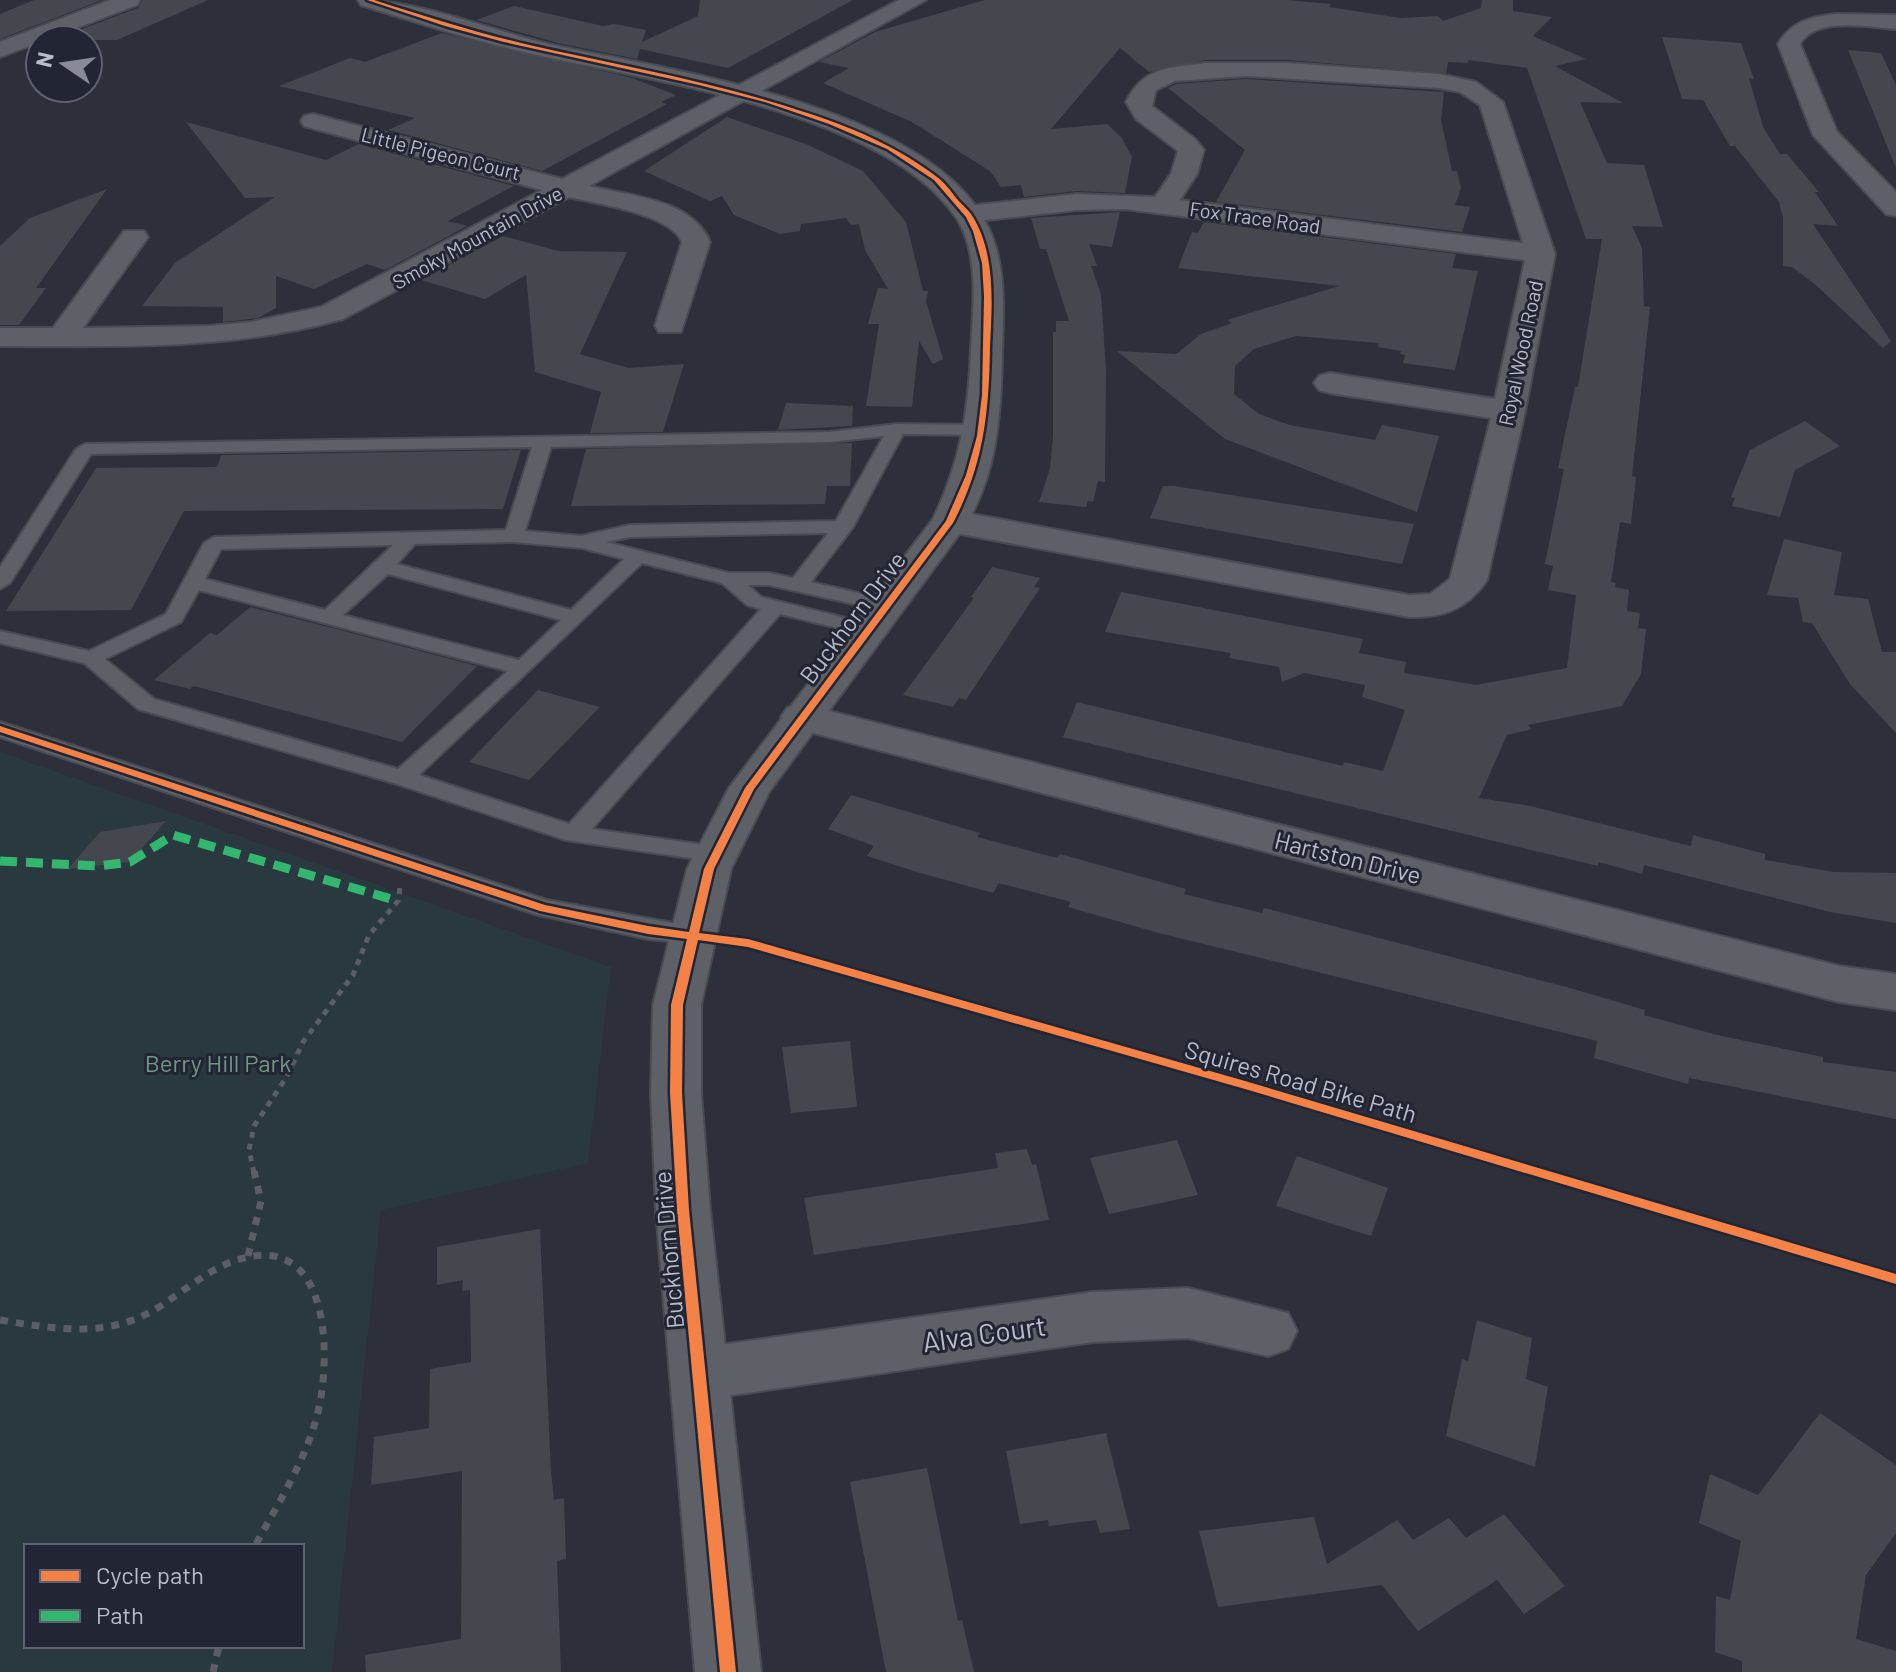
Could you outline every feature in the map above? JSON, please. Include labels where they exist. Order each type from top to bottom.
[{"type":"street","points":[[0,50],[129,0]]},
{"type":"street","name":"Buckhorn Drive","points":[[369,0],[488,37],[738,94],[820,117],[881,143],[922,170],[968,214],[986,261],[988,292],[983,430],[969,483],[950,521],[750,788],[709,869],[691,934],[677,1005],[676,1093],[728,1672]]},
{"type":"street","name":"Smoky Mountain Drive","points":[[0,337],[220,336],[294,326],[332,313],[915,0]]},
{"type":"street","points":[[1896,22],[1817,23],[1797,31],[1789,44],[1826,135],[1896,208]]},
{"type":"street","name":"Royal Wood Road","points":[[950,521],[1409,606],[1427,607],[1452,599],[1468,580],[1509,411],[1541,254],[1491,102],[1476,90],[1449,84],[1227,68],[1162,77],[1141,92],[1138,101],[1141,112],[1184,140],[1191,150],[1184,174],[1164,204]]},
{"type":"street","name":"Little Pigeon Court","points":[[313,121],[570,186],[673,216],[695,233],[693,260],[670,326]]},
{"type":"street","name":"Fox Trace Road","points":[[968,214],[1103,201],[1164,204],[1541,254]]},
{"type":"street","points":[[62,336],[134,237]]},
{"type":"street","points":[[1330,383],[1509,411]]},
{"type":"street","name":"Hartston Drive","points":[[801,717],[1839,984],[1896,992]]},
{"type":"street","name":"Alva Court","points":[[699,1374],[1093,1317],[1188,1313],[1268,1331]]},
{"type":"lane","points":[[0,583],[85,449],[544,439],[830,437],[897,429],[983,430]]},
{"type":"lane","points":[[798,585],[843,527],[897,429]]},
{"type":"lane","points":[[514,536],[544,439]]},
{"type":"lane","points":[[582,542],[630,531],[843,527]]},
{"type":"lane","points":[[91,658],[174,618],[214,543],[514,536],[582,542],[729,579],[769,579],[798,585],[876,617]]},
{"type":"lane","points":[[329,617],[384,567],[410,538]]},
{"type":"lane","points":[[402,778],[523,668],[638,556]]},
{"type":"lane","points":[[384,567],[575,617]]},
{"type":"lane","points":[[729,579],[754,601],[876,617]]},
{"type":"lane","points":[[193,582],[523,668]]},
{"type":"lane","points":[[574,834],[775,606]]},
{"type":"lane","points":[[0,637],[91,658],[146,704],[402,778],[574,834],[717,854]]},
{"type":"lane","points":[[0,729],[544,908],[648,930],[691,934]]},
{"type":"path","points":[[248,1256],[261,1201],[249,1150],[254,1126],[286,1078],[303,1042],[353,975],[369,935],[398,901],[405,864]]},
{"type":"path","points":[[0,1320],[70,1329],[127,1323],[220,1268],[248,1256],[276,1256],[293,1261],[307,1275],[326,1334],[327,1383],[304,1455],[256,1544]]},
{"type":"path","points":[[213,1672],[219,1648]]},
{"type":"green space","name":"Berry Hill Park","points":[[0,752],[611,967],[588,1163],[381,1210],[332,1672],[0,1672]]},
{"type":"building","points":[[34,0],[102,0],[39,24],[24,24],[24,30],[0,39],[0,14]]},
{"type":"building","points":[[143,0],[208,0],[117,40],[104,40],[104,24],[96,24],[138,8]]},
{"type":"building","points":[[700,0],[853,0],[728,68],[640,49],[637,59],[558,43],[476,20],[514,6],[603,26],[614,24],[646,30],[642,42],[698,16]]},
{"type":"building","points":[[985,0],[1286,0],[1331,4],[1329,7],[1401,18],[1438,16],[1443,21],[1481,8],[1482,0],[1513,0],[1513,11],[1552,17],[1533,36],[1586,59],[1555,66],[1623,103],[1580,102],[1607,163],[1644,165],[1663,227],[1632,226],[1642,248],[1644,306],[1650,307],[1632,476],[1636,477],[1631,524],[1620,522],[1611,582],[1616,583],[1615,587],[1629,590],[1627,611],[1640,613],[1638,628],[1646,629],[1641,674],[1622,706],[1528,725],[1532,729],[1507,735],[1479,798],[1530,806],[1691,846],[1693,835],[1765,854],[1765,860],[1834,872],[1896,873],[1896,923],[1830,912],[1644,865],[1642,874],[1599,862],[1598,866],[1063,737],[1077,702],[1343,766],[1344,762],[1383,771],[1405,710],[1362,697],[1365,685],[1304,673],[1282,682],[1279,667],[1229,658],[1231,653],[1105,632],[1121,592],[1363,639],[1359,653],[1406,662],[1404,673],[1476,685],[1567,668],[1576,595],[1548,590],[1553,566],[1545,564],[1564,469],[1558,468],[1575,387],[1578,387],[1602,239],[1586,239],[1527,68],[1468,60],[1468,63],[1448,62],[1446,73],[1288,60],[1205,60],[1149,72],[1120,48],[1051,129],[1107,124],[1121,137],[1132,157],[1125,193],[1077,191],[1024,197],[1021,185],[1001,187],[990,171],[912,122],[823,83],[849,68],[819,62],[875,32]]},
{"type":"building","points":[[442,33],[632,78],[676,95],[661,102],[667,104],[542,171],[388,130],[415,118],[279,86],[350,58],[365,62]]},
{"type":"building","points":[[1662,37],[1741,43],[1754,79],[1749,78],[1763,127],[1780,154],[1787,154],[1819,192],[1815,192],[1838,226],[1813,224],[1891,341],[1883,348],[1816,285],[1792,267],[1783,266],[1783,218],[1779,202],[1735,146],[1730,146],[1703,100],[1682,99]]},
{"type":"building","points":[[1848,50],[1881,53],[1896,85],[1896,168]]},
{"type":"building","points":[[1246,79],[1444,92],[1441,120],[1452,171],[1457,171],[1461,188],[1455,205],[1470,207],[1462,232],[1216,202],[1245,150],[1168,88],[1176,84]]},
{"type":"building","points":[[727,117],[806,144],[863,171],[906,222],[923,291],[928,291],[926,301],[943,359],[933,364],[919,341],[912,407],[866,406],[879,324],[868,324],[878,288],[888,289],[865,250],[859,224],[851,225],[846,218],[801,224],[800,231],[780,234],[734,215],[722,196],[710,201],[644,171]]},
{"type":"building","points":[[186,122],[326,160],[359,144],[514,186],[448,221],[467,226],[385,270],[367,264],[314,289],[276,276],[276,308],[258,318],[223,322],[223,307],[142,306],[175,263],[275,197],[245,198]]},
{"type":"building","points":[[107,189],[36,288],[46,288],[19,325],[0,325],[0,246],[30,218]]},
{"type":"building","points":[[1120,212],[1112,247],[1089,244],[1097,266],[1091,266],[1101,294],[1106,370],[1105,482],[1098,481],[1093,502],[1088,501],[1086,507],[1039,502],[1050,468],[1053,436],[1053,332],[1056,332],[1056,321],[1069,321],[1046,249],[1040,249],[1031,218]]},
{"type":"building","points":[[1204,222],[1456,254],[1452,268],[1478,271],[1455,370],[1403,363],[1405,355],[1400,354],[1401,351],[1378,347],[1379,343],[1296,336],[1254,349],[1235,366],[1234,394],[1259,414],[1290,425],[1375,440],[1382,425],[1439,436],[1417,512],[1225,439],[1117,351],[1176,354],[1201,334],[1232,323],[1227,320],[1339,286],[1178,268],[1192,232],[1198,233]]},
{"type":"building","points":[[503,236],[558,251],[627,252],[580,354],[628,368],[684,364],[663,432],[590,433],[601,392],[535,372],[526,275],[485,299],[421,280]]},
{"type":"building","points":[[786,403],[853,406],[852,426],[778,430]]},
{"type":"building","points":[[1805,421],[1840,446],[1795,470],[1780,517],[1732,506],[1735,498],[1731,497],[1750,450]]},
{"type":"building","points":[[852,443],[850,486],[827,486],[825,504],[571,506],[586,449]]},
{"type":"building","points":[[521,450],[503,509],[184,511],[131,610],[6,611],[96,468],[217,467],[221,455]]},
{"type":"building","points":[[1163,486],[1414,524],[1402,564],[1150,518]]},
{"type":"building","points":[[1784,539],[1842,552],[1834,595],[1868,599],[1882,652],[1896,652],[1896,733],[1850,684],[1812,623],[1803,622],[1798,598],[1767,595]]},
{"type":"building","points":[[992,567],[1040,578],[1034,587],[1040,588],[966,700],[959,698],[953,707],[903,695],[974,598],[971,597]]},
{"type":"building","points":[[250,607],[477,666],[402,742],[194,686],[190,689],[154,680],[210,633],[217,635]]},
{"type":"building","points":[[538,690],[600,707],[529,780],[469,762]]},
{"type":"building","points":[[851,795],[980,833],[977,837],[1057,858],[1060,854],[1186,889],[1184,894],[1262,913],[1264,908],[1570,988],[1645,1010],[1644,1015],[1717,1035],[1823,1057],[1823,1062],[1896,1072],[1896,1119],[1689,1078],[1688,1084],[1594,1058],[1597,1041],[1159,933],[1068,907],[1071,902],[999,883],[993,893],[917,872],[867,856],[874,846],[828,829]]},
{"type":"building","points":[[166,821],[130,862],[68,869],[100,832]]},
{"type":"building","points":[[850,1041],[857,1107],[791,1113],[782,1047]]},
{"type":"building","points":[[1177,1140],[1198,1195],[1109,1214],[1090,1158]]},
{"type":"building","points":[[1027,1149],[1032,1165],[1036,1164],[1049,1220],[814,1255],[804,1198],[998,1168],[995,1153]]},
{"type":"building","points":[[1297,1156],[1388,1188],[1371,1236],[1276,1206]]},
{"type":"building","points":[[540,1229],[551,1472],[554,1500],[564,1498],[566,1559],[557,1561],[561,1672],[366,1672],[365,1655],[461,1639],[462,1471],[371,1485],[374,1437],[429,1428],[430,1369],[471,1362],[470,1290],[462,1291],[463,1280],[437,1285],[437,1247]]},
{"type":"building","points":[[1477,1320],[1532,1338],[1526,1379],[1548,1387],[1535,1467],[1446,1436],[1462,1359],[1468,1361]]},
{"type":"building","points":[[1820,1413],[1896,1465],[1896,1533],[1866,1575],[1856,1639],[1896,1651],[1896,1672],[1742,1672],[1742,1661],[1715,1652],[1716,1596],[1730,1600],[1741,1541],[1699,1523],[1710,1474],[1758,1495]]},
{"type":"building","points":[[1106,1433],[1130,1529],[1100,1533],[1096,1520],[1049,1526],[1048,1520],[1020,1524],[1006,1451]]},
{"type":"building","points":[[927,1468],[958,1621],[962,1620],[974,1672],[886,1672],[850,1482]]},
{"type":"building","points":[[1504,1514],[1565,1586],[1524,1614],[1497,1580],[1418,1631],[1382,1585],[1218,1607],[1199,1531],[1314,1517],[1327,1564],[1397,1520],[1413,1540],[1449,1518],[1466,1538]]},
{"type":"marked path","points":[[0,861],[98,866],[130,862],[173,835],[398,901]]},
{"type":"cycle path","points":[[369,0],[506,41],[700,83],[831,122],[889,148],[937,179],[969,216],[982,247],[988,296],[985,395],[980,436],[970,475],[950,521],[750,788],[709,869],[677,1005],[676,1093],[683,1210],[728,1672]]},
{"type":"cycle path","name":"Squires Road Bike Path","points":[[0,729],[544,908],[648,930],[748,943],[1245,1085],[1896,1279]]}]
